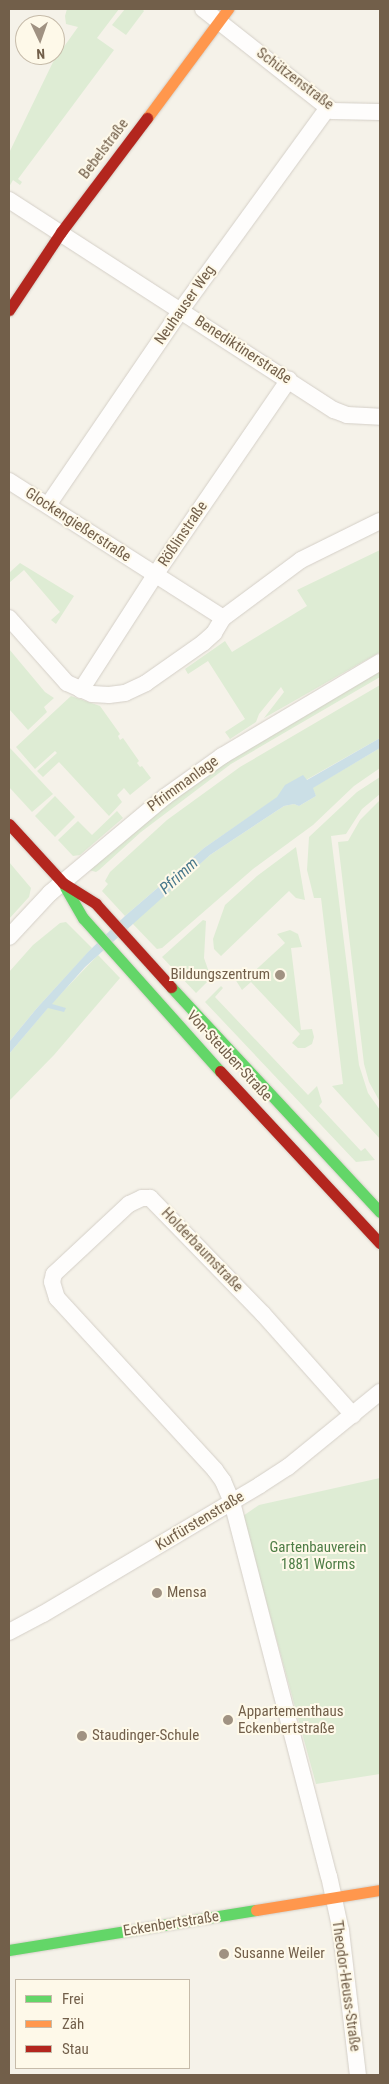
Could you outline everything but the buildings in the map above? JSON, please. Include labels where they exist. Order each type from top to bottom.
[{"type":"street","name":"Schützenstraße","points":[[203,9],[223,14],[332,111],[380,112]]},
{"type":"street","name":"Bebelstraße","points":[[9,310],[61,232],[223,14]]},
{"type":"street","name":"Neuhauser Weg","points":[[48,505],[181,310],[328,108]]},
{"type":"street","name":"Benediktinerstraße","points":[[9,200],[289,379],[338,413],[380,417]]},
{"type":"street","name":"Rößlinstraße","points":[[81,690],[155,575],[289,379]]},
{"type":"street","name":"Glockengießerstraße","points":[[11,488],[48,505],[223,618]]},
{"type":"street","points":[[9,618],[62,678],[81,690],[109,695],[133,690],[203,643],[214,633],[223,618],[301,560],[380,521]]},
{"type":"street","name":"Pfrimmanlage","points":[[9,937],[63,883],[141,815],[222,756],[380,662]]},
{"type":"street","name":"Von-Steuben-Straße","points":[[9,824],[63,883],[83,918],[214,1064],[380,1243]]},
{"type":"street","name":"Von-Steuben-Straße","points":[[63,883],[96,904],[146,961],[380,1212]]},
{"type":"street","name":"Holderbaumstraße","points":[[232,1502],[223,1481],[214,1470],[116,1364],[53,1290],[54,1274],[129,1204],[146,1197],[163,1209],[264,1314],[353,1415]]},
{"type":"street","name":"Kurfürstenstraße","points":[[9,1632],[43,1614],[232,1502],[288,1466],[380,1392]]},
{"type":"street","points":[[232,1502],[306,1785],[333,1898]]},
{"type":"street","name":"Eckenbertstraße","points":[[9,1950],[380,1890]]},
{"type":"street","name":"Theodor-Heuss-Straße","points":[[333,1898],[341,1931],[358,2075]]},
{"type":"green space","points":[[67,9],[119,9],[97,38],[114,50],[18,179],[22,182],[20,185],[13,180],[9,187],[9,153],[52,65],[65,65],[65,45],[78,27],[66,24],[65,16]]},
{"type":"green space","points":[[125,9],[142,9],[144,11],[126,35],[112,25]]},
{"type":"green space","points":[[380,550],[380,652],[264,718],[284,692],[281,687],[259,714],[256,722],[230,739],[225,732],[245,719],[208,661],[188,674],[185,669],[225,641],[232,652],[307,606],[297,590]]},
{"type":"green space","points":[[20,563],[74,596],[56,624],[51,620],[60,612],[24,570],[9,583],[9,573]]},
{"type":"green space","points":[[9,649],[45,692],[54,698],[44,707],[47,712],[28,730],[9,709]]},
{"type":"green space","points":[[380,669],[380,677],[231,764],[141,832],[99,870],[96,872],[89,870],[200,777]]},
{"type":"green space","points":[[380,685],[380,738],[306,780],[283,790],[278,797],[204,848],[125,916],[102,891],[108,884],[105,881],[110,872],[167,820],[240,767]]},
{"type":"green space","points":[[71,696],[100,706],[120,734],[118,736],[120,740],[123,738],[139,761],[137,763],[140,767],[142,766],[151,778],[130,795],[124,788],[117,795],[122,802],[109,816],[59,762],[43,777],[37,771],[57,753],[55,751],[35,769],[16,747]]},
{"type":"green space","points":[[9,747],[53,794],[32,812],[9,787]]},
{"type":"green space","points":[[380,748],[380,768],[354,786],[313,825],[253,869],[162,948],[157,949],[132,923],[210,855],[284,806],[294,804],[299,806],[316,796],[312,788]]},
{"type":"green space","points":[[380,777],[380,794],[362,809],[346,834],[331,836],[359,1065],[368,1093],[380,1110],[380,1139],[332,1086],[343,1084],[321,898],[314,898],[307,870],[309,837],[357,792]]},
{"type":"green space","points":[[55,796],[75,817],[55,837],[35,816]]},
{"type":"green space","points":[[380,800],[380,1102],[369,1082],[364,1064],[338,842],[348,841],[360,820]]},
{"type":"green space","points":[[117,811],[123,818],[80,855],[73,856],[58,840],[78,821],[92,835]]},
{"type":"green space","points":[[296,847],[305,900],[296,898],[289,891],[221,956],[214,949],[213,939],[225,905],[257,876]]},
{"type":"green space","points":[[9,862],[31,888],[29,897],[9,919]]},
{"type":"green space","points":[[203,920],[206,921],[204,958],[211,978],[196,993],[162,957]]},
{"type":"green space","points":[[66,922],[92,948],[37,1008],[9,1042],[9,972],[33,945],[60,923]]},
{"type":"green space","points":[[290,930],[298,934],[302,947],[291,948],[301,1030],[312,1029],[314,1037],[312,1044],[305,1048],[298,1048],[292,1043],[300,1034],[251,982],[242,990],[235,979],[239,970],[247,978],[285,943],[277,934]]},
{"type":"green space","points":[[98,955],[120,978],[54,1055],[9,1101],[9,1054],[51,1004]]},
{"type":"green space","points":[[221,986],[223,988],[215,997],[308,1095],[317,1086],[322,1102],[319,1106],[361,1151],[365,1148],[375,1160],[356,1162],[205,1002]]},
{"type":"green space","name":"Gartenbauverein 1881 Worms","points":[[380,1478],[380,1774],[316,1784],[243,1516],[259,1505]]},
{"type":"water","name":"Pfrimm","points":[[380,738],[380,748],[313,788],[316,796],[299,806],[294,804],[284,806],[210,855],[85,967],[52,1004],[66,1008],[64,1012],[48,1008],[9,1054],[9,1042],[88,952],[125,916],[204,848],[277,797],[285,785],[303,775],[307,780]]},
{"type":"traffic: fast","points":[[65,887],[83,918],[220,1071]]},
{"type":"traffic: fast","points":[[171,987],[380,1212]]},
{"type":"traffic: fast","points":[[9,1950],[256,1910]]},
{"type":"traffic: slow","points":[[147,118],[228,9]]},
{"type":"traffic: slow","points":[[256,1910],[380,1890]]},
{"type":"traffic: jam","points":[[9,310],[61,232],[147,118]]},
{"type":"traffic: jam","points":[[9,824],[63,883],[96,904],[171,987]]},
{"type":"traffic: jam","points":[[220,1071],[380,1243]]},
{"type":"place","name":"Bildungszentrum","points":[[280,975]]},
{"type":"place","name":"Mensa","points":[[157,1593]]},
{"type":"place","name":"Appartementhaus Eckenbertstraße","points":[[228,1720]]},
{"type":"place","name":"Staudinger-Schule","points":[[82,1736]]},
{"type":"place","name":"Susanne Weiler","points":[[224,1954]]}]
